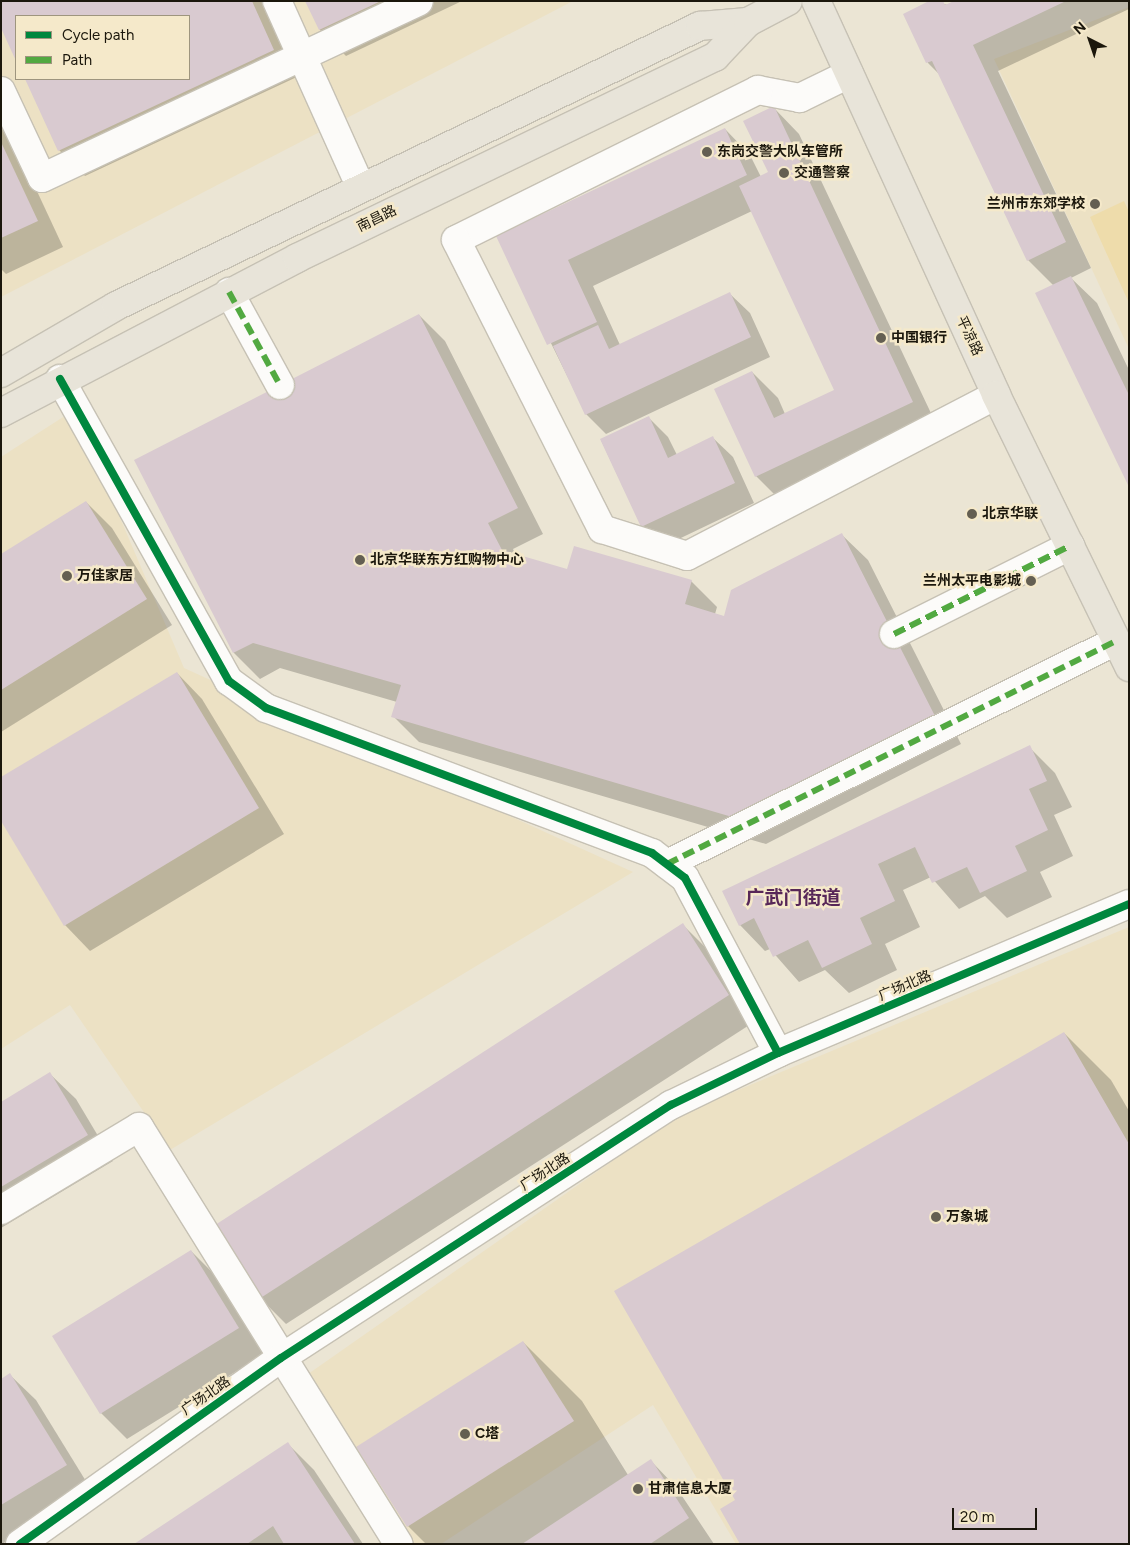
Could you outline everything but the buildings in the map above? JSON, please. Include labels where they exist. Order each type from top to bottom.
[{"type":"main road","name":"南昌路","points":[[1,413],[60,379],[230,292],[715,57],[748,22],[788,1]]},
{"type":"main road","name":"平凉路","points":[[816,1],[996,395],[1129,666]]},
{"type":"main road","name":"南昌路","points":[[1,373],[116,306],[700,26],[748,22]]},
{"type":"street","points":[[277,1],[361,188]]},
{"type":"street","points":[[1,91],[42,178],[419,1]]},
{"type":"street","points":[[849,74],[800,98],[758,90],[456,240],[602,529],[687,556],[996,395]]},
{"type":"street","points":[[230,292],[280,386]]},
{"type":"street","points":[[60,379],[229,681],[266,708],[652,853],[685,878],[715,928],[778,1053]]},
{"type":"street","points":[[894,634],[1070,546]]},
{"type":"street","points":[[667,864],[1116,641]]},
{"type":"street","name":"广场北路","points":[[20,1544],[281,1358],[671,1105],[778,1053],[1129,904]]},
{"type":"street","points":[[1,1210],[139,1127],[281,1358],[399,1544]]},
{"type":"shaded area","points":[[1,1],[573,1],[1,297]]},
{"type":"shaded area","name":"兰州市东郊学校","points":[[1129,7],[1129,349],[994,59]]},
{"type":"shaded area","points":[[1124,201],[1129,212],[1129,303],[1090,217]]},
{"type":"shaded area","points":[[74,410],[184,668],[633,872],[170,1150],[70,1005],[1,1049],[1,457]]},
{"type":"shaded area","points":[[1129,927],[1129,1544],[736,1544],[653,1405],[441,1544],[408,1544],[301,1379],[678,1115]]},
{"type":"marked path","points":[[229,292],[280,385]]},
{"type":"marked path","points":[[894,634],[1070,546]]},
{"type":"marked path","points":[[667,864],[1116,641]]},
{"type":"cycle path","points":[[60,379],[229,681],[266,708],[652,853],[685,878],[778,1053]]},
{"type":"cycle path","points":[[20,1544],[281,1358],[671,1105],[778,1053],[1129,904]]},
{"type":"place","name":"东岗交警大队车管所","points":[[707,152]]},
{"type":"place","name":"交通警察","points":[[784,173]]},
{"type":"place","name":"兰州市东郊学校","points":[[1095,204]]},
{"type":"place","name":"中国银行","points":[[881,338]]},
{"type":"place","name":"北京华联","points":[[972,514]]},
{"type":"place","name":"北京华联东方红购物中心","points":[[360,560]]},
{"type":"place","name":"万佳家居","points":[[67,576]]},
{"type":"place","name":"兰州太平电影城","points":[[1031,581]]},
{"type":"place","name":"万象城","points":[[936,1217]]},
{"type":"place","name":"C塔","points":[[465,1434]]},
{"type":"place","name":"甘肃信息大厦","points":[[638,1489]]},
{"type":"district","name":"广武门街道","points":[[793,898]]}]
